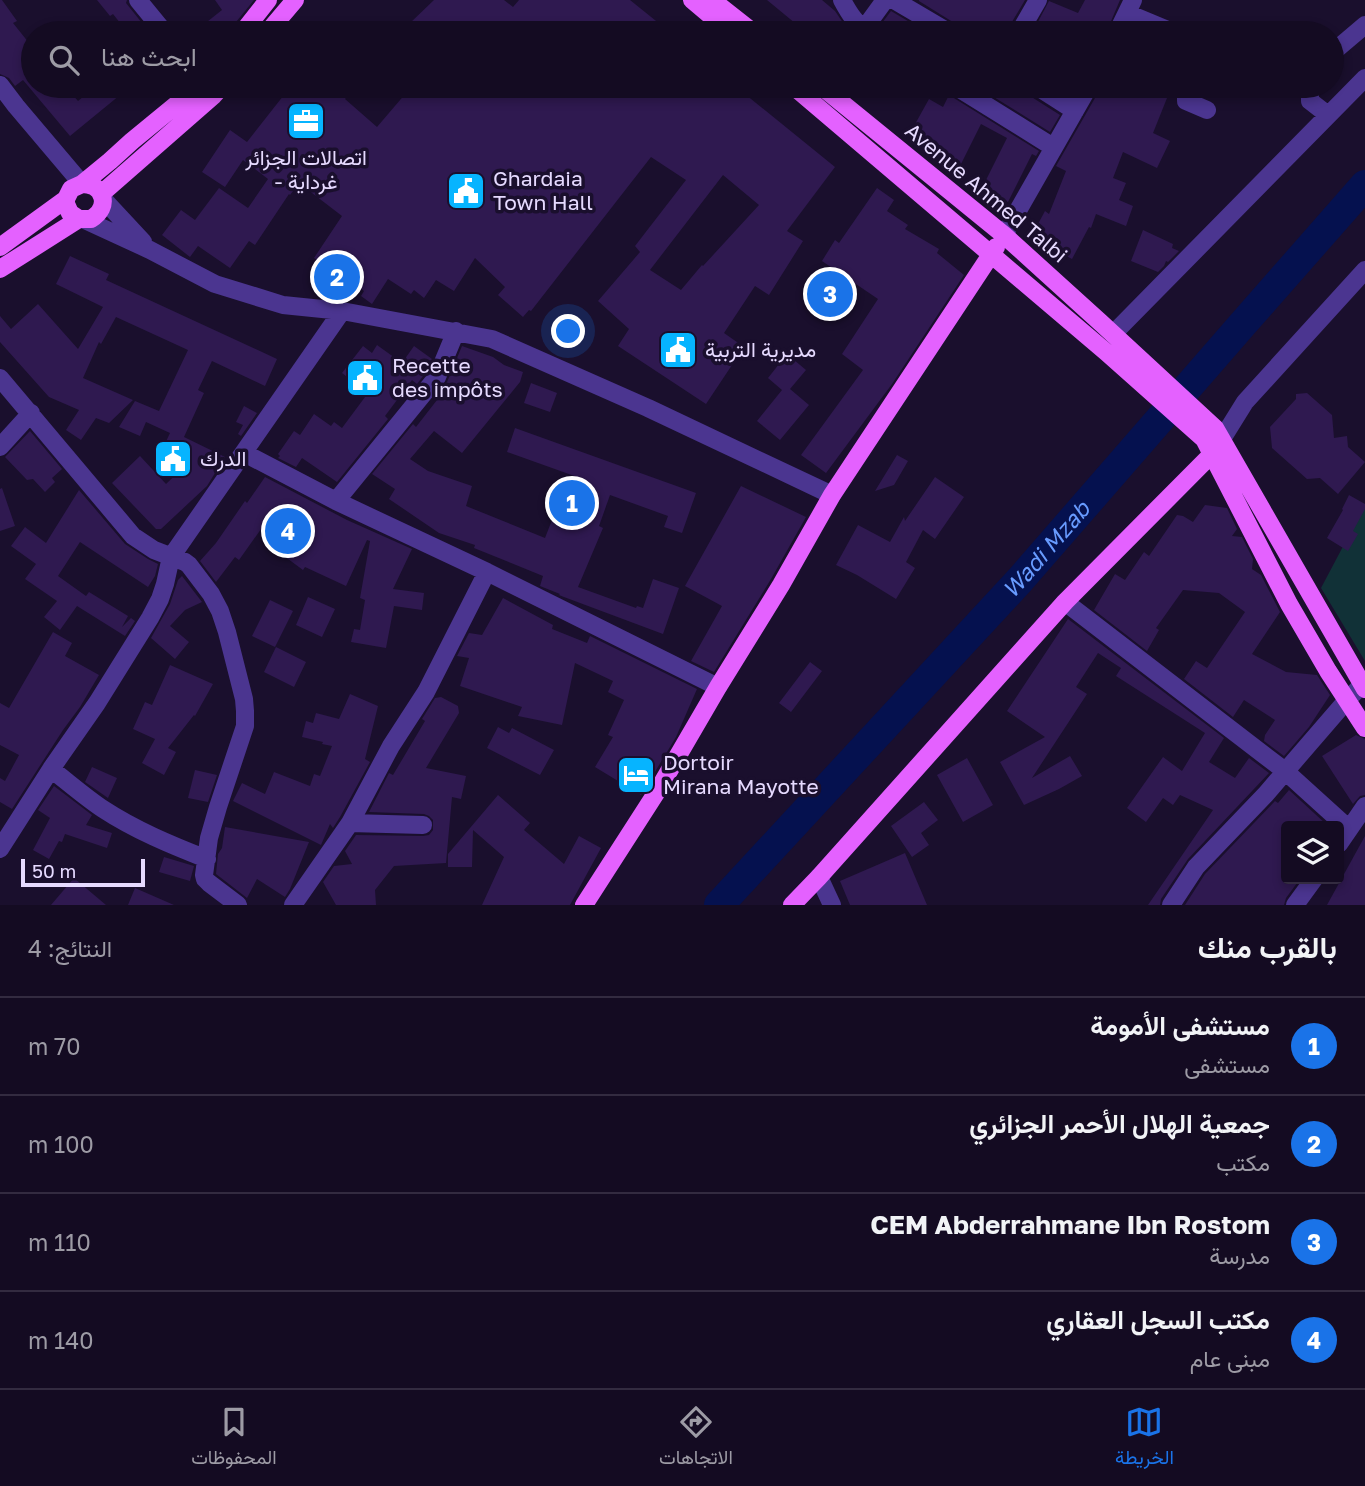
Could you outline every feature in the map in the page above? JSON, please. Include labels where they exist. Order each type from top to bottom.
[{"type":"main road","points":[[251,21],[268,0]]},
{"type":"main road","points":[[277,21],[295,0]]},
{"type":"main road","points":[[691,0],[716,21]]},
{"type":"main road","points":[[712,0],[739,21]]},
{"type":"main road","points":[[0,247],[66,198],[71,189],[82,184],[110,162],[132,141],[195,98]]},
{"type":"main road","points":[[102,197],[200,98]]},
{"type":"main road","points":[[807,98],[990,255],[1112,342],[1213,440],[1309,593],[1364,687]]},
{"type":"main road","name":"Avenue Ahmed Talbi","points":[[841,98],[1004,235],[1112,342]]},
{"type":"main road","points":[[0,269],[82,219],[96,216],[102,205],[102,197],[93,185],[82,184]]},
{"type":"main road","points":[[66,198],[71,213],[82,219]]},
{"type":"main road","points":[[584,905],[658,790],[832,495],[1004,235]]},
{"type":"main road","points":[[792,905],[1213,440]]},
{"type":"main road","points":[[1213,440],[1260,550],[1346,701],[1365,728]]},
{"type":"street","points":[[138,0],[155,21]]},
{"type":"street","points":[[842,0],[856,21]]},
{"type":"street","points":[[872,21],[885,0]]},
{"type":"street","points":[[894,0],[930,21]]},
{"type":"street","points":[[1026,21],[1038,0]]},
{"type":"street","points":[[1130,7],[1154,21]]},
{"type":"street","points":[[1344,42],[1365,25]]},
{"type":"street","points":[[1112,342],[1365,78]]},
{"type":"street","points":[[0,85],[82,184]]},
{"type":"street","points":[[975,98],[1053,146]]},
{"type":"street","points":[[1055,98],[1075,111]]},
{"type":"street","points":[[1004,235],[1082,98]]},
{"type":"street","points":[[1186,98],[1186,101],[1206,110]]},
{"type":"street","points":[[1310,98],[1310,102],[1328,115]]},
{"type":"street","points":[[102,197],[150,250]]},
{"type":"street","points":[[82,219],[215,284],[284,304],[342,311],[492,339],[648,408],[832,495]]},
{"type":"street","points":[[1213,440],[1365,270]]},
{"type":"street","points":[[0,849],[150,618],[160,599],[171,557],[342,311]]},
{"type":"street","points":[[336,501],[437,377],[456,331]]},
{"type":"street","points":[[1,380],[133,536],[154,550],[185,562],[195,571],[220,611],[244,699],[245,726],[209,838],[205,879],[238,905]]},
{"type":"street","points":[[0,447],[31,413]]},
{"type":"street","points":[[244,453],[336,501],[487,572],[718,687]]},
{"type":"street","points":[[293,905],[349,823],[391,746],[426,692],[487,572]]},
{"type":"street","points":[[1065,602],[1284,771],[1329,821]]},
{"type":"street","points":[[1171,905],[1196,867],[1265,795],[1346,701],[1364,687]]},
{"type":"street","points":[[51,769],[123,821],[179,849],[207,859]]},
{"type":"street","points":[[1344,837],[1365,806]]},
{"type":"street","points":[[349,823],[423,825]]},
{"type":"street","points":[[820,877],[832,905]]},
{"type":"street","points":[[1295,905],[1310,884]]},
{"type":"green space","points":[[1365,505],[1365,661],[1321,588]]},
{"type":"building","points":[[2,0],[17,21],[13,23],[21,33],[21,82],[15,86],[9,78],[0,74]]},
{"type":"building","points":[[97,0],[127,0],[126,3],[140,21],[119,21],[113,14],[110,16]]},
{"type":"building","points":[[215,0],[254,0],[237,21],[208,21],[222,10]]},
{"type":"building","points":[[434,0],[504,0],[513,7],[519,0],[630,0],[656,21],[412,21]]},
{"type":"building","points":[[767,0],[822,0],[842,21],[792,21]]},
{"type":"building","points":[[1025,0],[1013,21],[951,21],[919,1]]},
{"type":"building","points":[[1085,0],[1120,0],[1111,21],[1038,21],[1049,1],[1078,13]]},
{"type":"building","points":[[891,11],[908,21],[884,21]]},
{"type":"building","points":[[38,98],[75,98],[78,101],[82,98],[116,98],[70,136]]},
{"type":"building","points":[[282,98],[346,98],[377,127],[402,98],[750,98],[835,167],[787,231],[803,241],[769,295],[755,286],[724,333],[744,347],[706,404],[618,346],[629,329],[598,301],[640,252],[635,246],[686,180],[651,157],[531,311],[523,317],[498,295],[505,287],[475,258],[454,291],[436,280],[424,298],[414,290],[411,294],[388,279],[372,304],[361,296],[364,291],[314,258],[342,216],[299,183],[255,245],[249,241],[230,268],[198,246],[190,257],[162,235],[181,210],[195,220],[219,188],[248,208],[268,179],[243,160],[225,187],[202,172],[230,130],[247,142]],"holes":[[[723,175],[759,205],[681,290],[650,270]]]},
{"type":"building","points":[[948,98],[954,98],[1039,151],[1036,156],[1032,154],[1008,202],[982,188],[1007,138],[981,124],[961,164],[922,139],[925,133],[914,126],[929,99],[943,107]]},
{"type":"building","points":[[995,98],[1033,98],[1060,115],[1050,132]]},
{"type":"building","points":[[1095,98],[1167,98],[1153,133],[1170,141],[1157,168],[1123,152],[1113,178],[1126,183],[1119,200],[1133,206],[1126,226],[1096,214],[1091,228],[1089,227],[1072,259],[1031,237],[1045,211],[1049,214],[1066,171],[1056,166]]},
{"type":"building","points":[[877,188],[894,200],[887,211],[908,225],[905,229],[939,249],[937,253],[964,275],[892,384],[826,473],[801,455],[863,370],[842,354],[878,299],[822,261],[835,240],[839,243]]},
{"type":"building","points":[[1143,230],[1173,244],[1172,248],[1179,251],[1166,261],[1158,272],[1131,261]]},
{"type":"building","points":[[70,256],[109,274],[106,280],[277,359],[265,386],[212,361],[198,390],[204,393],[184,437],[225,457],[207,486],[161,529],[156,529],[112,483],[140,456],[166,484],[189,462],[162,450],[170,433],[146,422],[140,436],[119,427],[135,401],[159,411],[188,350],[116,317],[101,344],[99,342],[83,378],[133,400],[109,423],[96,418],[81,440],[66,430],[79,410],[49,397],[0,342],[0,316],[11,329],[38,304],[78,349],[103,307],[56,284]]},
{"type":"building","points":[[377,345],[402,363],[414,346],[432,359],[417,384],[412,380],[385,416],[388,419],[337,482],[302,458],[296,467],[278,458],[294,431],[300,435],[314,414],[331,426],[334,422],[342,428],[368,393],[342,373],[363,346],[372,353]]},
{"type":"building","points":[[462,346],[523,372],[520,382],[462,453],[434,431],[410,459],[428,471],[472,486],[466,506],[545,538],[552,520],[563,524],[580,478],[507,452],[515,428],[696,493],[682,533],[664,527],[668,516],[610,495],[599,526],[603,528],[578,587],[636,608],[643,608],[653,579],[679,588],[663,634],[540,586],[543,576],[474,548],[475,545],[439,533],[389,499],[395,489],[372,474],[413,424],[416,427],[437,400],[434,398],[447,382]]},
{"type":"building","points":[[787,354],[806,370],[790,389],[809,405],[780,440],[757,421],[782,390],[768,378]]},
{"type":"building","points":[[531,383],[557,393],[550,412],[524,403]]},
{"type":"building","points":[[1307,393],[1332,415],[1334,438],[1347,436],[1348,447],[1365,462],[1338,494],[1320,478],[1307,479],[1272,448],[1270,427],[1296,399],[1296,394]]},
{"type":"building","points":[[244,406],[257,413],[241,436],[238,434],[243,425],[236,422]]},
{"type":"building","points":[[30,431],[62,469],[52,478],[55,482],[45,492],[33,479],[27,480],[5,457]]},
{"type":"building","points":[[897,455],[908,461],[894,485],[875,491]]},
{"type":"building","points":[[265,477],[347,520],[412,549],[393,589],[424,593],[422,610],[394,606],[386,648],[351,642],[354,629],[360,630],[365,600],[360,598],[370,541],[367,540],[346,586],[305,567],[303,570],[280,553],[294,531],[271,515],[239,560],[235,557],[216,582],[200,561]]},
{"type":"building","points":[[935,477],[964,497],[935,539],[923,530],[906,562],[915,568],[896,599],[836,565],[858,525],[890,542],[904,517],[905,521]]},
{"type":"building","points":[[741,486],[806,517],[714,672],[691,661],[722,606],[685,586]]},
{"type":"building","points":[[2,488],[15,526],[0,531],[0,489]]},
{"type":"building","points":[[79,490],[125,544],[158,564],[148,587],[80,542],[58,576],[86,596],[89,592],[128,616],[122,627],[131,618],[135,621],[125,636],[77,606],[60,630],[44,617],[57,601],[25,579],[36,564],[11,546],[25,527],[46,543]]},
{"type":"building","points":[[1349,495],[1365,504],[1365,509],[1353,531],[1358,534],[1348,551],[1327,538]]},
{"type":"building","points":[[1205,505],[1227,508],[1237,529],[1232,536],[1242,537],[1253,559],[1252,569],[1261,575],[1280,612],[1252,654],[1286,672],[1317,675],[1330,695],[1309,727],[1284,756],[1264,741],[1275,720],[1244,700],[1233,717],[1184,679],[1196,661],[1207,668],[1245,612],[1219,593],[1183,590],[1156,628],[1159,630],[1147,651],[1094,610],[1115,574],[1125,580],[1144,552],[1149,556],[1177,515],[1193,522]]},
{"type":"building","points":[[182,576],[202,602],[185,610],[170,626],[189,642],[175,659],[151,638]]},
{"type":"building","points":[[308,597],[335,609],[322,637],[296,625]]},
{"type":"building","points":[[503,598],[553,625],[552,629],[587,643],[590,636],[697,689],[676,737],[641,795],[595,767],[613,737],[608,735],[624,700],[608,692],[613,681],[575,663],[562,725],[518,716],[522,707],[460,686],[469,658],[457,656],[469,633],[482,635]]},
{"type":"building","points":[[270,600],[293,611],[275,647],[252,636]]},
{"type":"building","points":[[1068,619],[1224,738],[1209,762],[1235,778],[1249,758],[1269,773],[1188,859],[1161,899],[1160,905],[1148,905],[1213,810],[1180,795],[1173,805],[1163,798],[1146,822],[1127,808],[1163,757],[1182,771],[1205,733],[1116,676],[1121,668],[1098,653],[1076,687],[1087,694],[1032,778],[1070,756],[1082,776],[1024,805],[1000,762],[1045,737],[1007,711]]},
{"type":"building","points":[[53,632],[72,643],[65,656],[99,675],[12,809],[0,802],[0,778],[5,781],[19,755],[0,745],[0,703],[9,708]]},
{"type":"building","points":[[276,647],[306,662],[294,687],[264,672]]},
{"type":"building","points":[[810,662],[822,671],[791,712],[779,703]]},
{"type":"building","points":[[170,665],[213,684],[195,716],[168,748],[176,752],[164,775],[142,763],[155,739],[133,729],[145,702],[152,705]]},
{"type":"building","points":[[350,694],[378,706],[365,759],[370,762],[333,828],[330,824],[321,845],[233,801],[242,783],[265,794],[274,772],[310,786],[314,774],[320,776],[332,746],[302,737],[306,721],[313,723],[316,713],[339,719]]},
{"type":"building","points":[[441,697],[458,706],[459,713],[426,768],[466,776],[461,799],[452,797],[446,863],[394,866],[375,890],[376,905],[336,905],[323,882],[334,866],[352,864],[345,851],[356,835],[423,836],[429,835],[433,830],[433,820],[424,814],[369,812],[389,773],[393,775],[425,721],[422,719],[435,698]]},
{"type":"building","points":[[498,727],[509,733],[512,728],[554,750],[540,775],[487,748]]},
{"type":"building","points":[[1356,735],[1365,739],[1365,795],[1360,796],[1353,804],[1322,756]]},
{"type":"building","points":[[967,758],[993,805],[963,822],[937,775]]},
{"type":"building","points":[[92,767],[117,778],[108,798],[85,782]]},
{"type":"building","points":[[195,770],[217,775],[208,802],[188,798]]},
{"type":"building","points":[[54,786],[92,815],[86,825],[112,833],[107,848],[65,834],[49,859],[33,850],[50,818],[38,810]]},
{"type":"building","points":[[1289,790],[1323,821],[1281,821],[1281,884],[1296,884],[1284,905],[1185,905],[1205,874],[1275,801],[1278,803]]},
{"type":"building","points":[[498,795],[530,823],[524,830],[564,864],[579,836],[601,848],[570,905],[482,905],[504,857],[473,830],[472,867],[448,867],[448,854]]},
{"type":"building","points":[[924,802],[938,820],[921,833],[929,845],[912,857],[891,826]]},
{"type":"building","points":[[225,827],[309,842],[285,897],[257,879],[247,898],[216,874]]},
{"type":"building","points":[[1365,836],[1365,905],[1327,905],[1339,884],[1344,884],[1344,874]]},
{"type":"building","points":[[905,853],[927,905],[850,905],[840,881]]},
{"type":"building","points":[[164,857],[194,866],[190,881],[159,872]]},
{"type":"building","points":[[74,878],[106,905],[51,905]]},
{"type":"building","points":[[135,888],[174,905],[128,905]]},
{"type":"waterway","name":"Wadi Mzab","points":[[719,905],[1020,580],[1365,185]]},
{"type":"place","name":"اتصالات الجزائر - غرداية","points":[[306,121]]},
{"type":"place","name":"Ghardaia Town Hall","points":[[466,191]]},
{"type":"place","name":"جمعية الهلال الأحمر الجزائري","points":[[337,277]]},
{"type":"place","name":"CEM Abderrahmane Ibn Rostom","points":[[830,294]]},
{"type":"place","name":"مديرية التربية","points":[[678,350]]},
{"type":"place","name":"Recette des impôts","points":[[365,378]]},
{"type":"place","name":"الدرك","points":[[173,459]]},
{"type":"place","name":"مستشفى الأمومة","points":[[572,503]]},
{"type":"place","name":"مكتب السجل العقاري","points":[[288,531]]},
{"type":"place","name":"Dortoir Mirana Mayotte","points":[[636,775]]}]
